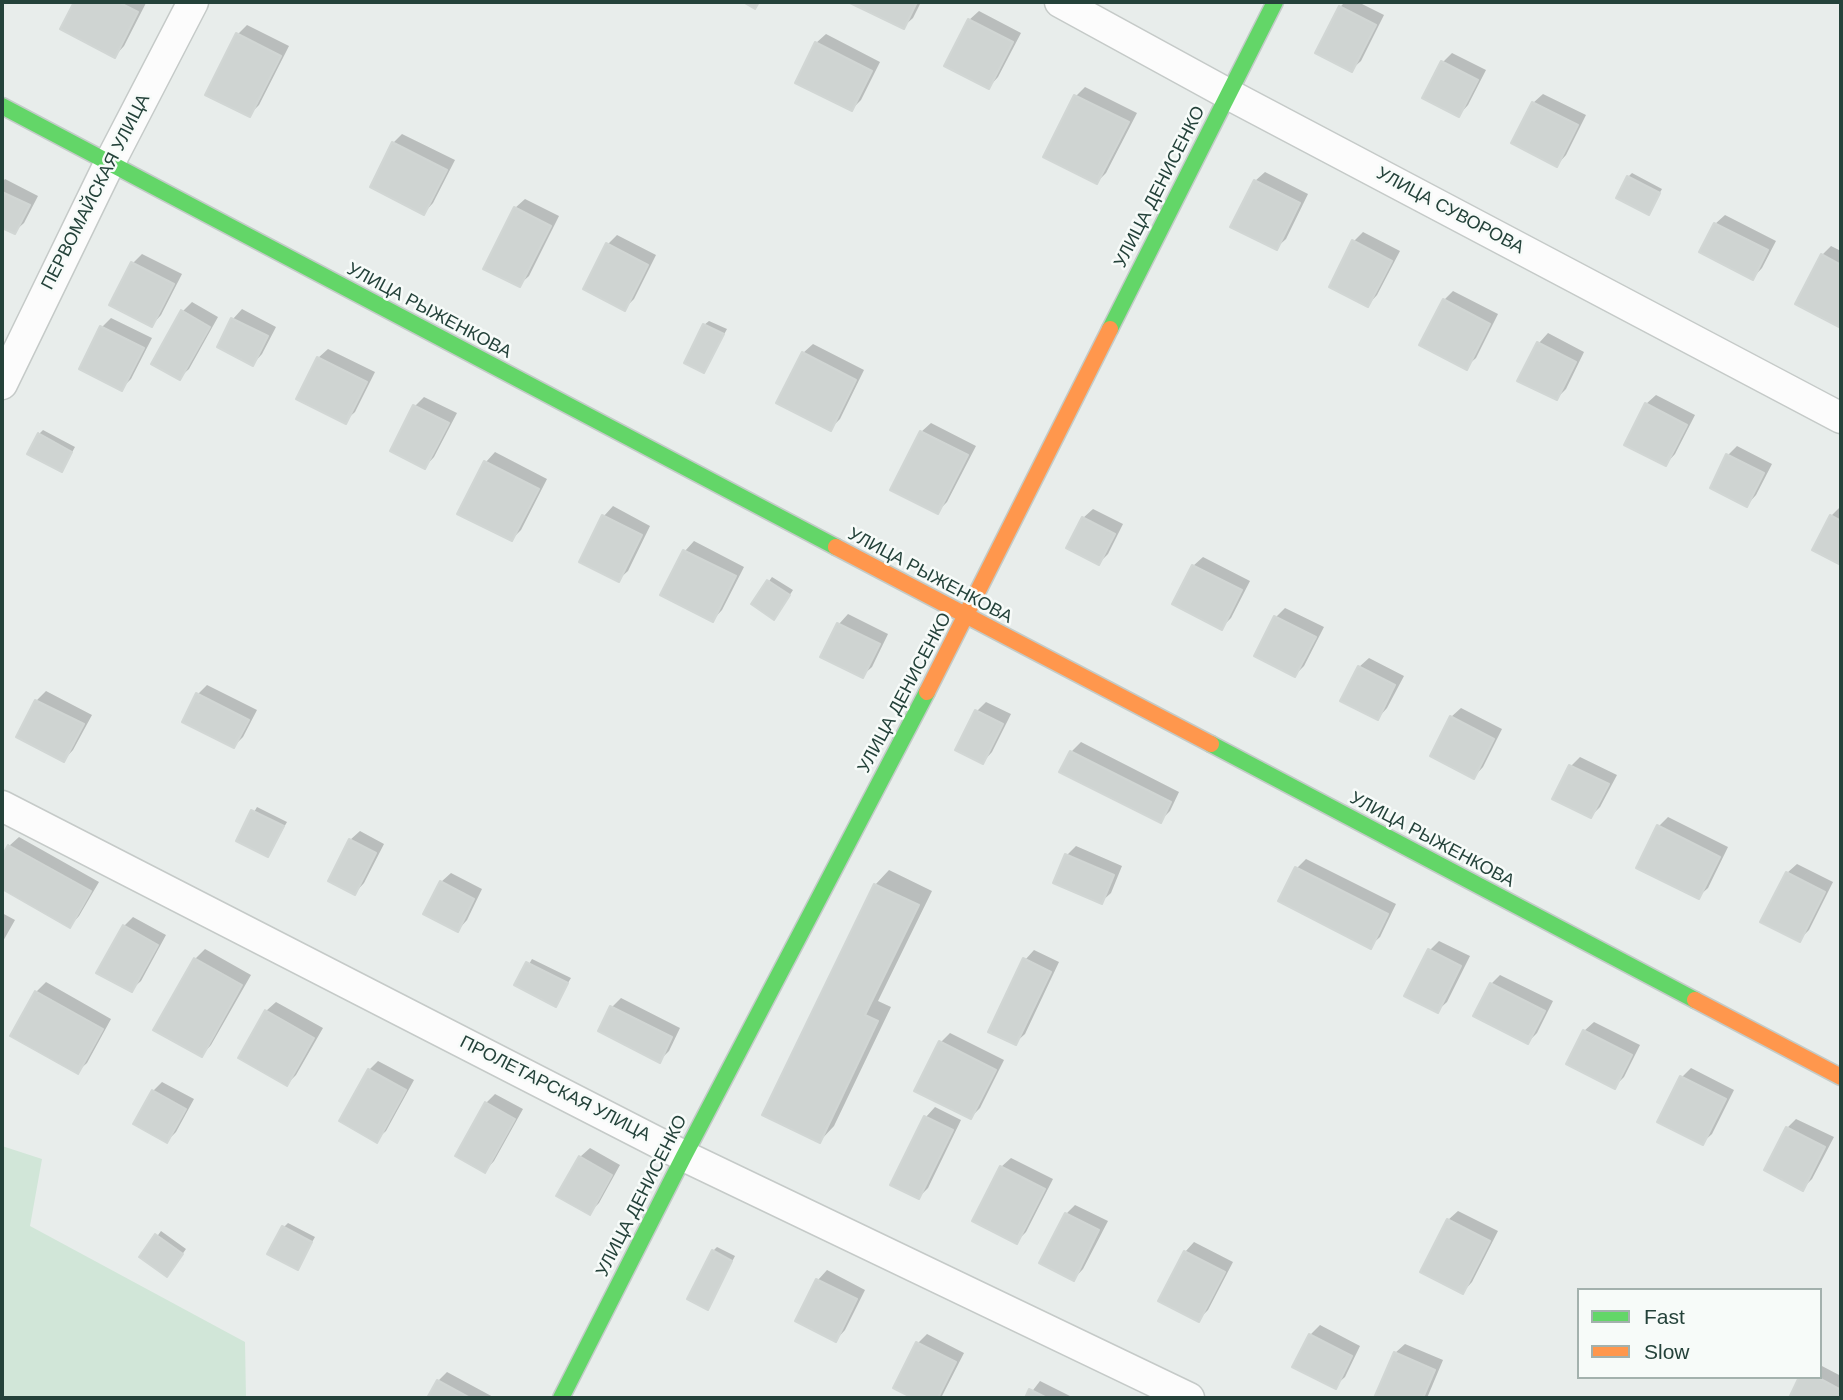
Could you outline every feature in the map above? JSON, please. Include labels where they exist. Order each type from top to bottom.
[{"type":"street","name":"ПЕРВОМАЙСКАЯ УЛИЦА","points":[[2,384],[109,164],[193,2]]},
{"type":"street","name":"УЛИЦА СУВОРОВА","points":[[1060,2],[1228,94],[1841,418]]},
{"type":"street","name":"УЛИЦА ДЕНИСЕНКО","points":[[561,1398],[684,1156],[966,617],[1275,2]]},
{"type":"street","name":"УЛИЦА РЫЖЕНКОВА","points":[[2,106],[1841,1077]]},
{"type":"street","name":"ПРОЛЕТАРСКАЯ УЛИЦА","points":[[2,806],[684,1156],[1189,1398]]},
{"type":"green space","points":[[2,1146],[42,1159],[30,1226],[245,1342],[246,1398],[2,1398]]},
{"type":"building","points":[[74,2],[118,2],[138,12],[115,58],[60,29]]},
{"type":"building","points":[[743,2],[759,2],[755,9]]},
{"type":"building","points":[[848,2],[917,2],[904,29]]},
{"type":"building","points":[[1339,6],[1376,25],[1352,72],[1315,53]]},
{"type":"building","points":[[968,19],[1013,42],[989,89],[944,66]]},
{"type":"building","points":[[236,33],[281,56],[250,117],[205,95]]},
{"type":"building","points":[[815,42],[872,71],[852,111],[795,83]]},
{"type":"building","points":[[1441,61],[1478,80],[1459,117],[1422,98]]},
{"type":"building","points":[[1074,95],[1129,122],[1097,184],[1043,157]]},
{"type":"building","points":[[1532,102],[1578,125],[1557,167],[1511,143]]},
{"type":"building","points":[[392,142],[447,170],[424,215],[370,187]]},
{"type":"building","points":[[1627,176],[1660,193],[1649,215],[1616,198]]},
{"type":"building","points":[[1254,180],[1300,203],[1277,250],[1230,227]]},
{"type":"building","points":[[2,192],[30,205],[15,234],[2,228]]},
{"type":"building","points":[[514,207],[551,226],[520,287],[483,269]]},
{"type":"building","points":[[1714,223],[1768,250],[1753,280],[1699,252]]},
{"type":"building","points":[[1352,240],[1392,261],[1368,307],[1329,287]]},
{"type":"building","points":[[606,243],[648,265],[625,311],[583,289]]},
{"type":"building","points":[[1821,254],[1841,265],[1841,328],[1795,304]]},
{"type":"building","points":[[131,262],[174,284],[152,327],[109,305]]},
{"type":"building","points":[[1443,299],[1490,324],[1467,370],[1419,345]]},
{"type":"building","points":[[181,310],[210,327],[180,380],[151,364]]},
{"type":"building","points":[[231,318],[268,336],[253,366],[217,347]]},
{"type":"building","points":[[703,324],[724,334],[704,373],[684,363]]},
{"type":"building","points":[[100,326],[144,348],[122,391],[79,369]]},
{"type":"building","points":[[1537,342],[1576,362],[1557,400],[1517,381]]},
{"type":"building","points":[[802,352],[856,380],[831,431],[776,403]]},
{"type":"building","points":[[317,357],[367,382],[346,424],[296,399]]},
{"type":"building","points":[[1645,403],[1687,425],[1666,466],[1624,445]]},
{"type":"building","points":[[413,405],[449,423],[425,469],[390,451]]},
{"type":"building","points":[[920,431],[968,455],[938,514],[890,490]]},
{"type":"building","points":[[38,433],[72,452],[62,472],[27,454]]},
{"type":"building","points":[[1726,454],[1764,473],[1747,507],[1710,488]]},
{"type":"building","points":[[484,461],[539,489],[512,541],[457,514]]},
{"type":"building","points":[[602,515],[642,535],[619,582],[579,562]]},
{"type":"building","points":[[1830,515],[1841,521],[1841,565],[1812,550]]},
{"type":"building","points":[[1082,517],[1115,534],[1099,565],[1066,548]]},
{"type":"building","points":[[683,550],[736,576],[713,622],[660,595]]},
{"type":"building","points":[[1192,565],[1242,590],[1222,630],[1172,604]]},
{"type":"building","points":[[767,580],[790,595],[774,620],[751,604]]},
{"type":"building","points":[[1274,616],[1316,637],[1295,677],[1254,656]]},
{"type":"building","points":[[837,623],[880,644],[863,678],[820,657]]},
{"type":"building","points":[[1358,666],[1395,685],[1378,720],[1340,701]]},
{"type":"building","points":[[196,693],[249,720],[234,748],[182,722]]},
{"type":"building","points":[[35,700],[84,724],[64,762],[16,737]]},
{"type":"building","points":[[975,710],[1003,724],[983,764],[955,750]]},
{"type":"building","points":[[1450,716],[1494,739],[1474,779],[1430,756]]},
{"type":"building","points":[[1070,751],[1171,802],[1161,823],[1059,772]]},
{"type":"building","points":[[1569,765],[1609,784],[1591,818],[1552,799]]},
{"type":"building","points":[[251,810],[284,826],[268,857],[236,841]]},
{"type":"building","points":[[1657,825],[1720,857],[1699,899],[1636,868]]},
{"type":"building","points":[[349,839],[376,853],[355,895],[328,881]]},
{"type":"building","points":[[8,845],[91,891],[70,928],[2,889],[2,856]]},
{"type":"building","points":[[1065,854],[1114,875],[1102,904],[1053,883]]},
{"type":"building","points":[[1295,867],[1388,914],[1371,949],[1278,901]]},
{"type":"building","points":[[1786,872],[1825,892],[1800,942],[1760,922]]},
{"type":"building","points":[[440,881],[474,899],[458,932],[423,914]]},
{"type":"building","points":[[874,884],[919,905],[865,1015],[878,1021],[820,1143],[762,1115]]},
{"type":"building","points":[[123,925],[158,945],[132,992],[96,973]]},
{"type":"building","points":[[1428,949],[1461,966],[1438,1013],[1404,996]]},
{"type":"building","points":[[194,958],[242,985],[202,1057],[153,1030]]},
{"type":"building","points":[[1023,958],[1051,972],[1016,1045],[988,1032]]},
{"type":"building","points":[[526,962],[568,983],[556,1007],[514,985]]},
{"type":"building","points":[[1490,983],[1545,1011],[1528,1044],[1473,1016]]},
{"type":"building","points":[[35,991],[103,1029],[78,1074],[10,1036]]},
{"type":"building","points":[[610,1006],[672,1037],[660,1063],[598,1031]]},
{"type":"building","points":[[265,1010],[314,1038],[287,1086],[238,1058]]},
{"type":"building","points":[[1583,1030],[1632,1055],[1615,1089],[1566,1064]]},
{"type":"building","points":[[939,1041],[996,1070],[971,1119],[914,1091]]},
{"type":"building","points":[[368,1069],[406,1090],[377,1143],[339,1121]]},
{"type":"building","points":[[1680,1076],[1726,1099],[1703,1145],[1657,1122]]},
{"type":"building","points":[[152,1090],[186,1109],[167,1143],[133,1124]]},
{"type":"building","points":[[485,1102],[515,1119],[485,1173],[455,1156]]},
{"type":"building","points":[[924,1116],[953,1130],[919,1199],[890,1185]]},
{"type":"building","points":[[1786,1127],[1825,1147],[1803,1191],[1764,1170]]},
{"type":"building","points":[[579,1156],[612,1175],[590,1215],[556,1196]]},
{"type":"building","points":[[1000,1166],[1045,1189],[1017,1244],[972,1221]]},
{"type":"building","points":[[1065,1213],[1099,1230],[1074,1281],[1039,1263]]},
{"type":"building","points":[[1447,1219],[1490,1241],[1463,1294],[1420,1272]]},
{"type":"building","points":[[282,1226],[312,1242],[298,1270],[267,1254]]},
{"type":"building","points":[[155,1234],[183,1254],[167,1277],[139,1257]]},
{"type":"building","points":[[712,1250],[732,1261],[708,1310],[687,1299]]},
{"type":"building","points":[[1184,1251],[1225,1272],[1199,1322],[1158,1301]]},
{"type":"building","points":[[816,1279],[857,1299],[836,1342],[795,1321]]},
{"type":"building","points":[[1309,1334],[1352,1356],[1336,1389],[1292,1367]]},
{"type":"building","points":[[916,1342],[956,1362],[938,1398],[913,1398],[893,1388]]},
{"type":"building","points":[[1394,1352],[1435,1370],[1423,1398],[1374,1398]]},
{"type":"building","points":[[1798,1379],[1821,1379],[1841,1390],[1841,1398],[1789,1398]]},
{"type":"building","points":[[437,1380],[470,1398],[427,1398]]},
{"type":"building","points":[[1029,1389],[1047,1398],[1025,1398]]},
{"type":"traffic: fast","points":[[1110,329],[1275,2]]},
{"type":"traffic: fast","points":[[2,106],[836,547]]},
{"type":"traffic: fast","points":[[561,1398],[684,1156],[927,692]]},
{"type":"traffic: fast","points":[[1211,744],[1695,1000]]},
{"type":"traffic: slow","points":[[927,692],[1110,329]]},
{"type":"traffic: slow","points":[[836,547],[1211,744]]},
{"type":"traffic: slow","points":[[1695,1000],[1841,1077]]}]
